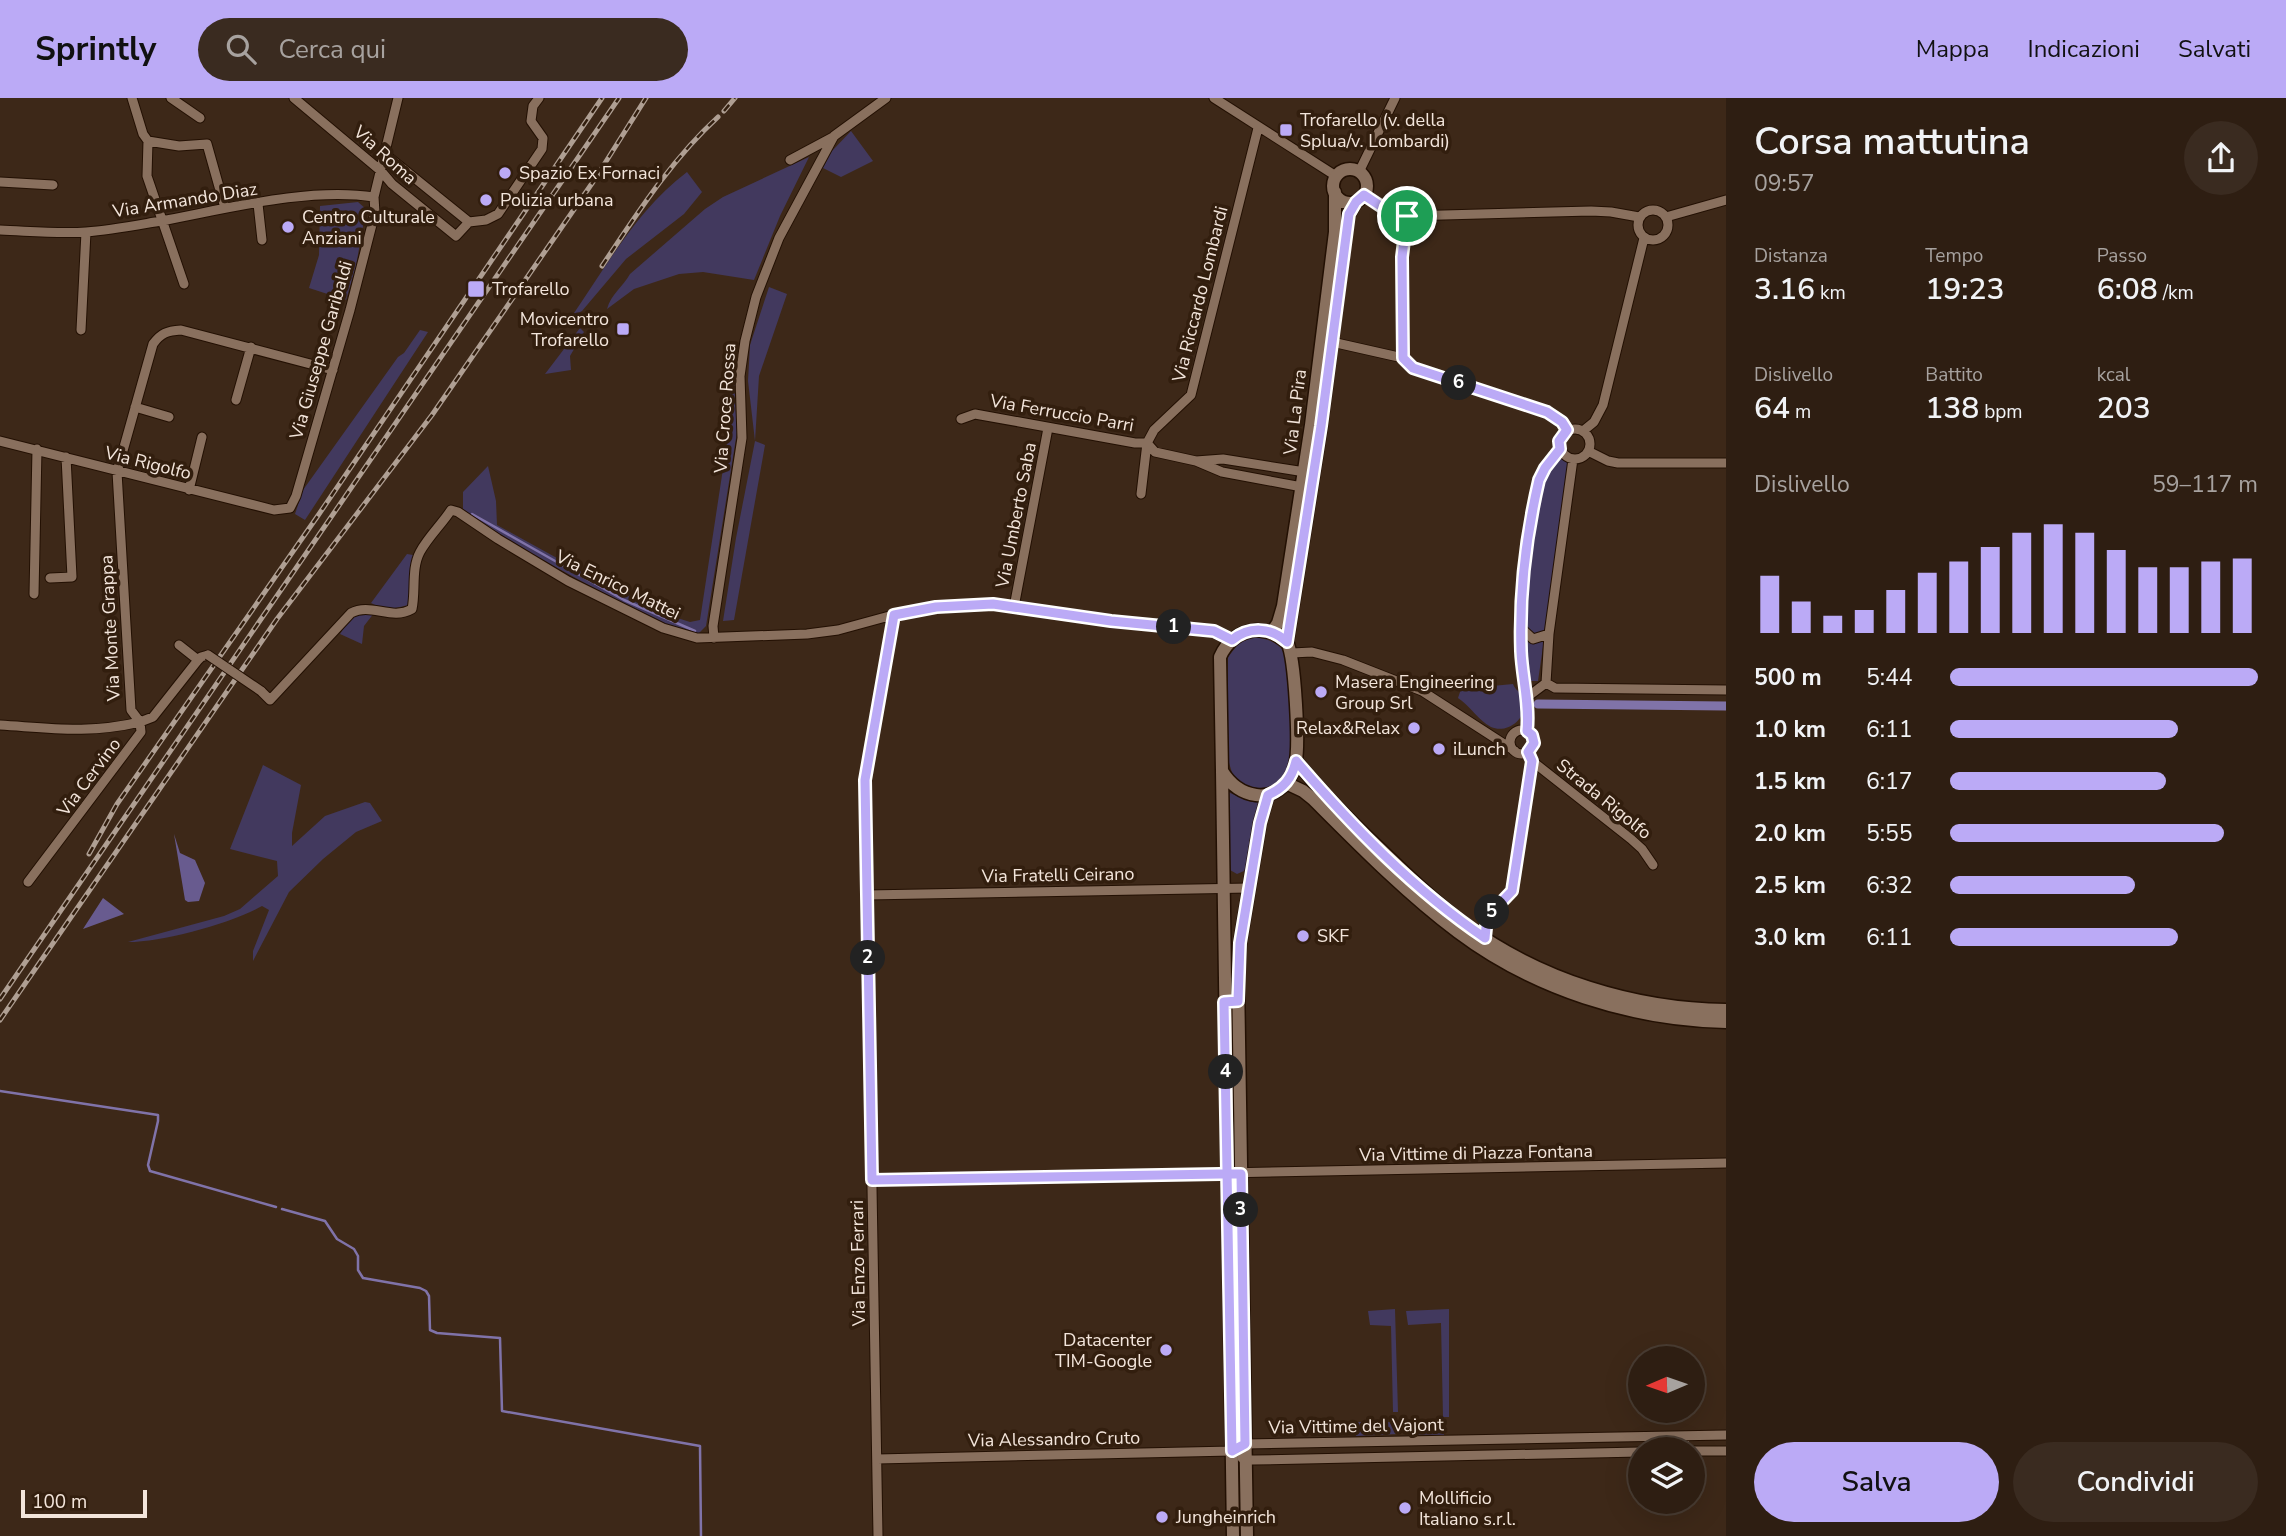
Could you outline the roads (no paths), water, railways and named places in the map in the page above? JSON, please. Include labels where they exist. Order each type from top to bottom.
[{"type":"street","points":[[132,98],[143,134],[148,141],[147,176],[184,284]]},
{"type":"street","points":[[171,98],[200,118]]},
{"type":"street","name":"Via Roma","points":[[294,98],[456,236],[469,222],[386,155]]},
{"type":"street","name":"Via Giuseppe Garibaldi","points":[[290,508],[296,496],[369,234],[374,213],[374,197],[398,98]]},
{"type":"street","points":[[469,222],[486,220],[498,214],[542,149],[543,138],[531,121],[533,106],[539,98]]},
{"type":"street","name":"Via Croce Rossa","points":[[714,638],[713,626],[742,438],[740,376],[756,297],[779,238],[834,136],[886,98]]},
{"type":"street","points":[[1214,98],[1336,176]]},
{"type":"street","points":[[1359,172],[1395,98]]},
{"type":"street","name":"Via Riccardo Lombardi","points":[[1147,443],[1154,430],[1191,395],[1258,128]]},
{"type":"street","points":[[790,160],[834,136]]},
{"type":"street","points":[[148,141],[179,146],[207,144],[225,208]]},
{"type":"street","points":[[1360,198],[1366,180],[1359,172],[1349,169],[1336,176],[1333,187],[1341,200],[1360,198],[1391,213],[1407,216],[1601,211],[1639,217]]},
{"type":"street","points":[[0,182],[53,185]]},
{"type":"street","name":"Via La Pira","points":[[1272,632],[1283,606],[1303,487],[1335,232],[1335,192]]},
{"type":"street","name":"Via Armando Diaz","points":[[0,230],[86,232],[225,208],[354,194],[374,197]]},
{"type":"street","name":"Via La Pira","points":[[1296,761],[1294,668],[1290,647],[1349,214],[1360,198]]},
{"type":"street","points":[[1666,217],[1726,200]]},
{"type":"street","points":[[258,204],[262,240]]},
{"type":"street","points":[[1583,431],[1594,422],[1603,405],[1644,238],[1637,226],[1639,217],[1650,209],[1659,211],[1666,217],[1668,227],[1663,236],[1654,240],[1644,238]]},
{"type":"street","points":[[1403,358],[1402,257],[1407,216]]},
{"type":"street","points":[[81,330],[86,232]]},
{"type":"street","name":"Via Monte Grappa","points":[[0,725],[88,730],[110,729],[140,722],[131,710],[117,472],[153,345],[167,331],[181,330],[251,347]]},
{"type":"street","points":[[1332,342],[1403,358],[1413,368],[1547,412],[1562,422],[1567,430]]},
{"type":"street","points":[[236,400],[251,347],[332,370]]},
{"type":"street","points":[[135,407],[169,417]]},
{"type":"street","name":"Via Ferruccio Parri","points":[[961,419],[975,414],[1147,443],[1155,452],[1196,461]]},
{"type":"street","name":"Via Umberto Saba","points":[[1014,607],[1048,428]]},
{"type":"street","points":[[1575,428],[1583,431],[1590,443],[1588,452],[1573,459],[1566,456],[1560,449],[1559,441],[1567,430],[1575,428]]},
{"type":"street","points":[[189,489],[202,437]]},
{"type":"street","name":"Via Rigolfo","points":[[0,441],[274,510],[290,508]]},
{"type":"street","points":[[1141,494],[1147,443]]},
{"type":"street","points":[[34,594],[37,449]]},
{"type":"street","points":[[1527,731],[1521,628],[1523,576],[1536,495],[1545,468],[1560,449]]},
{"type":"street","points":[[1588,452],[1618,463],[1726,463]]},
{"type":"street","points":[[50,578],[72,577],[65,457]]},
{"type":"street","points":[[1196,461],[1223,459],[1305,472]]},
{"type":"street","points":[[1526,698],[1546,683],[1549,634],[1573,459]]},
{"type":"street","points":[[1196,461],[1222,472],[1303,487]]},
{"type":"street","points":[[1250,477],[1252,464]]},
{"type":"street","name":"Via Enrico Mattei","points":[[270,700],[351,613],[358,609],[367,609],[403,614],[412,609],[415,569],[420,552],[451,510],[568,581],[663,628],[697,639],[807,634],[838,630],[894,615]]},
{"type":"street","points":[[894,615],[936,607],[993,604],[1111,621],[1214,631],[1232,640]]},
{"type":"street","name":"Via Enzo Ferrari","points":[[878,1536],[865,780],[894,615]]},
{"type":"street","points":[[1521,628],[1533,639],[1549,634]]},
{"type":"street","points":[[1233,1536],[1219,664],[1223,649],[1246,631],[1272,632],[1290,647],[1369,669],[1422,691],[1515,751],[1530,756]]},
{"type":"street","points":[[179,645],[198,660]]},
{"type":"street","name":"Via Cervino","points":[[27,882],[141,732],[140,722],[153,717],[201,657],[208,655],[270,700]]},
{"type":"street","points":[[1546,683],[1555,688],[1726,690]]},
{"type":"street","points":[[1483,730],[1503,734],[1527,731],[1532,735],[1534,743],[1512,891],[1487,917],[1485,938]]},
{"type":"street","points":[[1515,732],[1511,741],[1515,751]]},
{"type":"street","name":"Strada Rigolfo","points":[[1530,756],[1637,844],[1653,865]]},
{"type":"street","points":[[1222,772],[1229,782],[1245,792],[1268,795],[1286,783],[1296,761],[1342,813],[1419,887],[1485,938],[1574,982],[1611,995],[1675,1007],[1726,1010]]},
{"type":"street","points":[[1286,783],[1313,799],[1428,908],[1460,933],[1508,963],[1569,992],[1609,1005],[1674,1018],[1726,1022]]},
{"type":"street","points":[[1247,1536],[1238,1001],[1240,943],[1260,823],[1268,795]]},
{"type":"street","name":"Via Fratelli Ceirano","points":[[867,895],[1250,888]]},
{"type":"street","points":[[1224,1002],[1238,1001]]},
{"type":"street","name":"Via Vittime di Piazza Fontana","points":[[872,1180],[1726,1163]]},
{"type":"street","name":"Via Vittime del Vajont","points":[[1232,1451],[1245,1444],[1726,1435]]},
{"type":"street","points":[[1376,1442],[1377,1458]]},
{"type":"street","points":[[1232,1451],[1246,1460]]},
{"type":"street","name":"Via Alessandro Cruto","points":[[877,1459],[1232,1451]]},
{"type":"street","points":[[1705,1451],[1726,1451]]},
{"type":"street","name":"Via Vittime del Vajont","points":[[1246,1460],[1628,1452]]},
{"type":"waterway","points":[[472,514],[624,600],[695,631]]},
{"type":"waterway","points":[[1538,704],[1726,706]]},
{"type":"waterway","points":[[0,1091],[158,1115],[148,1165],[150,1171],[276,1207]]},
{"type":"waterway","points":[[282,1209],[325,1221],[337,1239],[354,1249],[358,1256],[358,1270],[363,1278],[426,1291],[429,1296],[430,1330],[437,1333],[500,1338],[502,1411],[700,1446],[701,1536]]},
{"type":"railway","points":[[89,854],[117,804],[317,517],[602,98]]},
{"type":"railway","points":[[0,999],[619,98]]},
{"type":"railway","points":[[0,1020],[277,619],[432,415],[595,179],[646,98]]},
{"type":"railway","points":[[724,111],[735,98]]},
{"type":"railway","points":[[602,266],[670,169],[718,117]]},
{"type":"place","name":"Trofarello (v. della Splua/v. Lombardi)","points":[[1286,130]]},
{"type":"place","name":"Spazio Ex Fornaci","points":[[505,173]]},
{"type":"place","name":"Polizia urbana","points":[[486,200]]},
{"type":"place","name":"Centro Culturale Anziani","points":[[288,227]]},
{"type":"place","name":"Trofarello","points":[[476,289]]},
{"type":"place","name":"Movicentro Trofarello","points":[[623,329]]},
{"type":"place","name":"Masera Engineering Group Srl","points":[[1321,692]]},
{"type":"place","name":"Relax&Relax","points":[[1414,728]]},
{"type":"place","name":"iLunch","points":[[1439,749]]},
{"type":"place","name":"SKF","points":[[1303,936]]},
{"type":"place","name":"Datacenter TIM-Google","points":[[1166,1350]]},
{"type":"place","name":"Mollificio Italiano s.r.l.","points":[[1405,1508]]},
{"type":"place","name":"Jungheinrich","points":[[1162,1517]]}]
